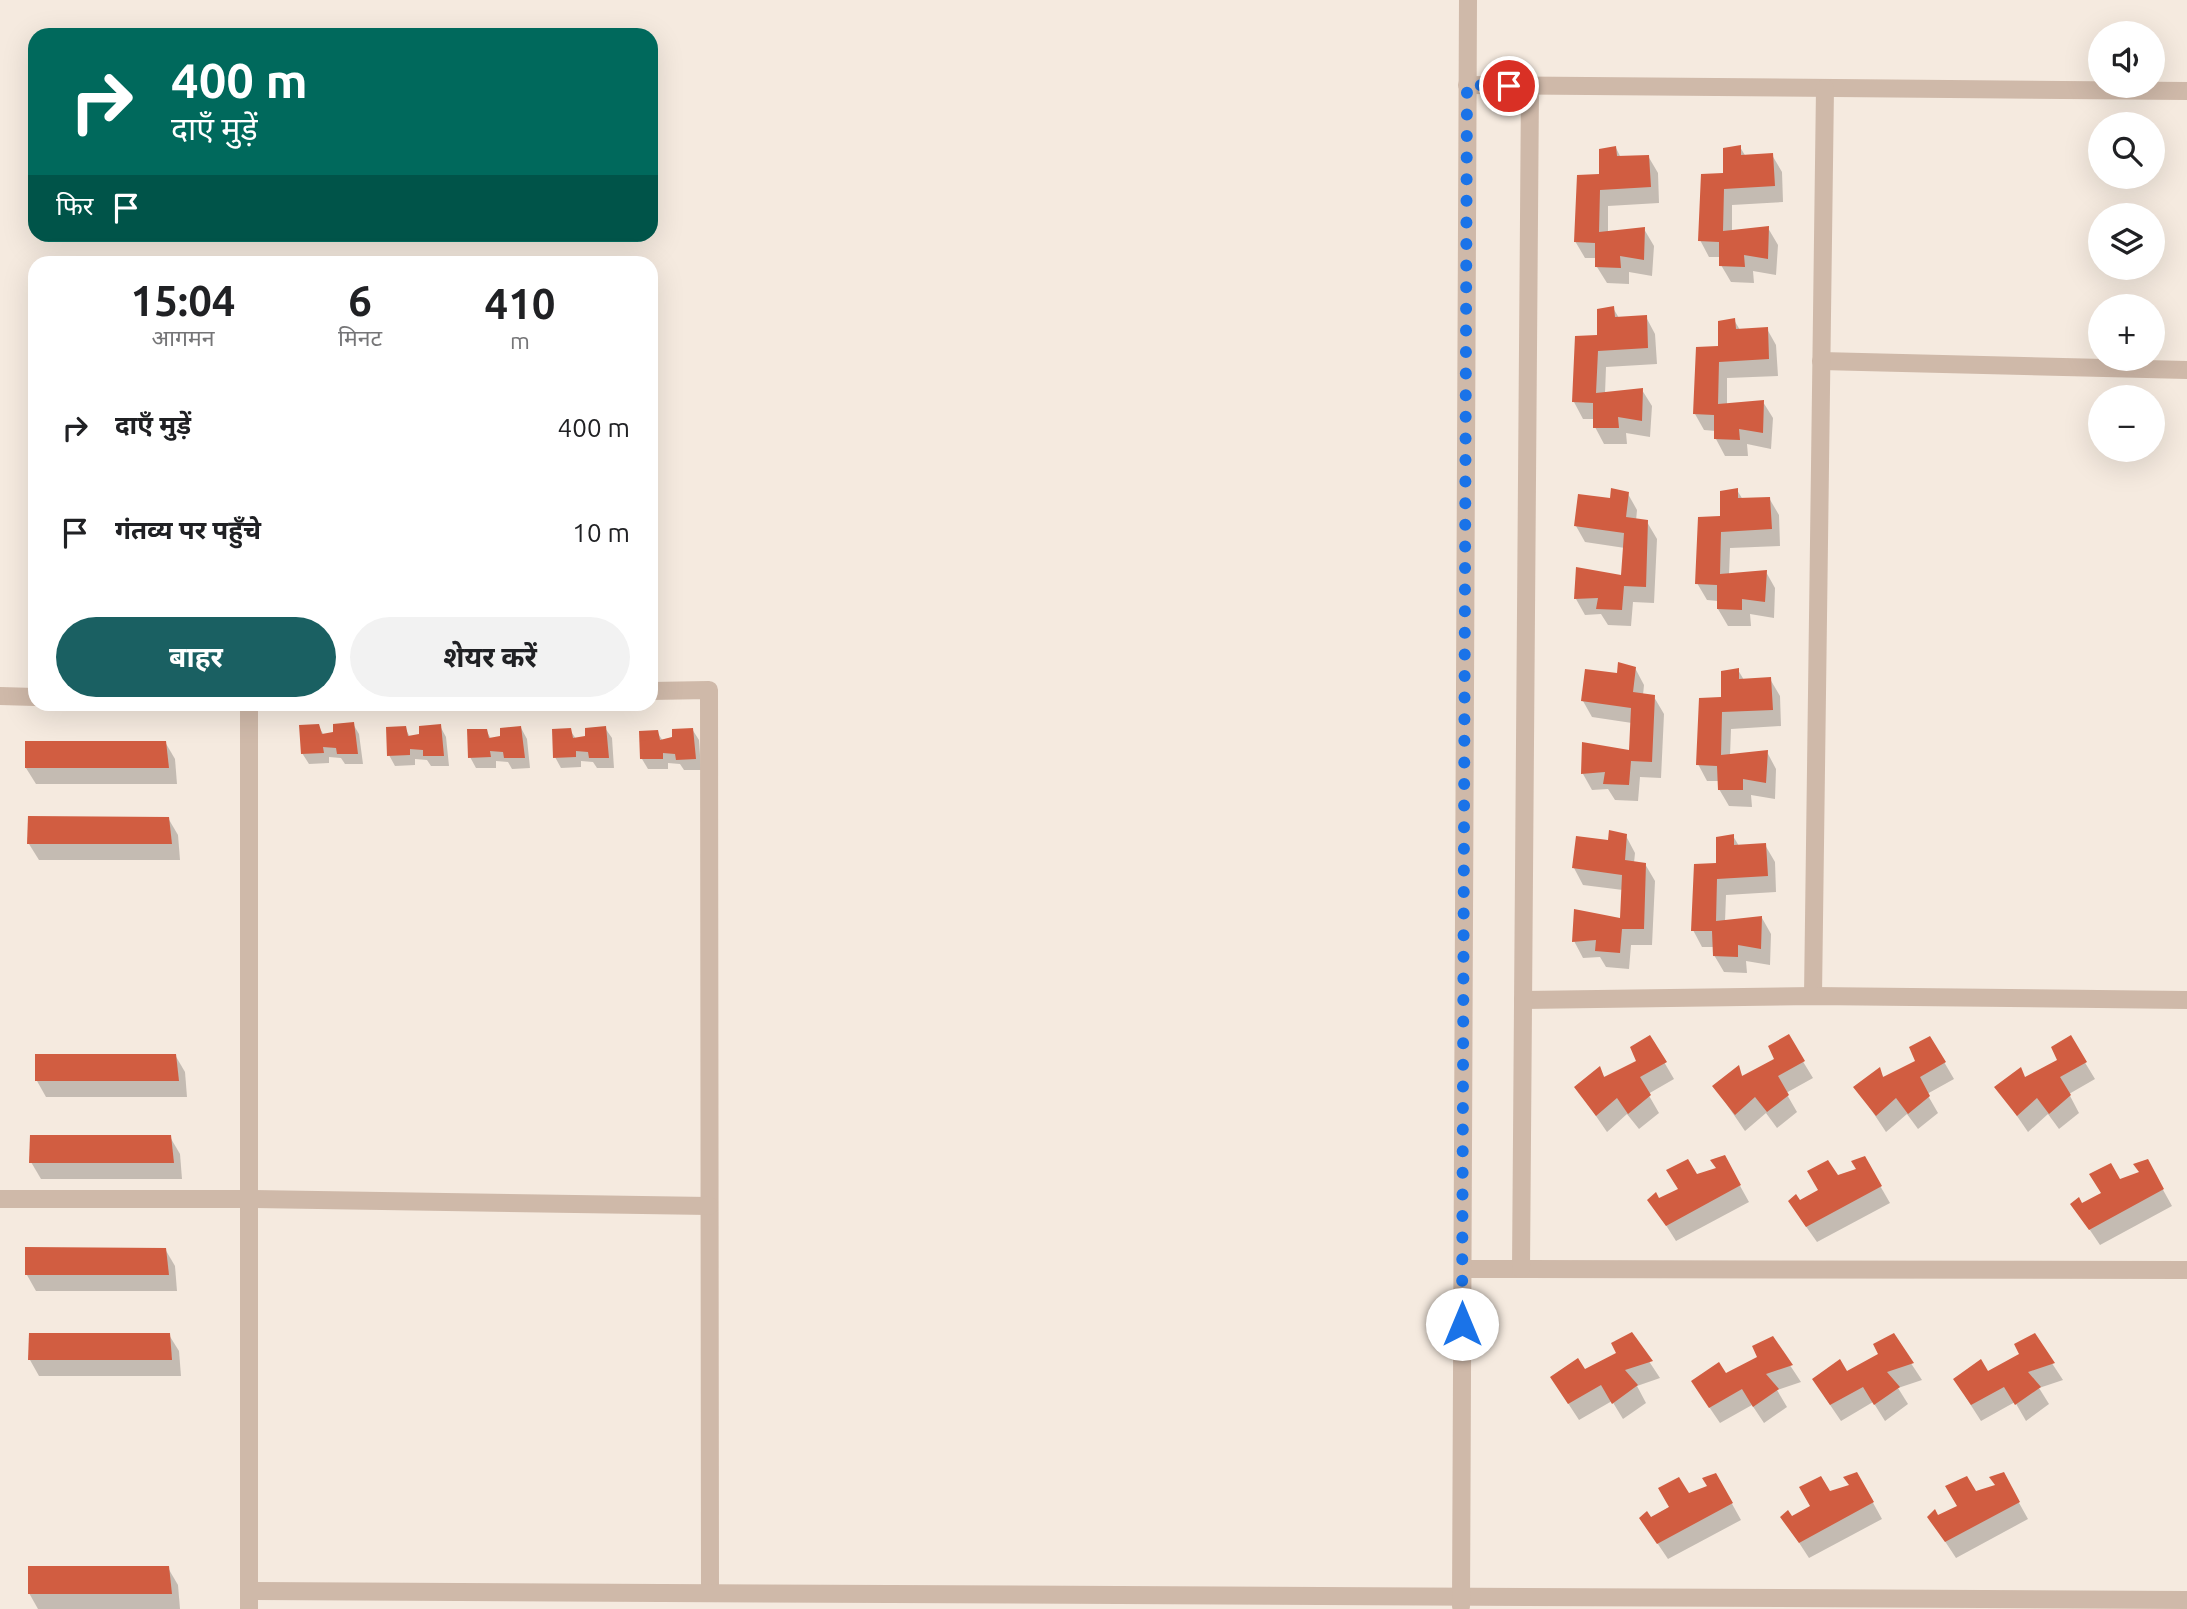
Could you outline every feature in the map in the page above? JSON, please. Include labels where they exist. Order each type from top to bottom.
[{"type":"street","points":[[1461,1603],[1468,0]]},
{"type":"street","points":[[1467,85],[2187,91]]},
{"type":"street","points":[[1521,1269],[1530,86]]},
{"type":"street","points":[[1813,996],[1825,88]]},
{"type":"street","points":[[1821,361],[2187,370]]},
{"type":"street","points":[[658,691],[709,690],[710,1593]]},
{"type":"street","points":[[0,696],[28,697]]},
{"type":"street","points":[[249,711],[249,1600],[710,1593],[1461,1603],[1804,1604],[2187,1600]]},
{"type":"street","points":[[1523,1000],[1813,996],[2187,1000]]},
{"type":"street","points":[[0,1199],[249,1199],[709,1206]]},
{"type":"street","points":[[1463,1269],[2187,1270]]},
{"type":"building","points":[[1741,145],[1741,155],[1773,153],[1775,186],[1724,189],[1723,231],[1769,226],[1768,259],[1744,255],[1745,267],[1719,266],[1719,242],[1698,241],[1701,174],[1723,173],[1723,148]]},
{"type":"building","points":[[1616,146],[1617,156],[1649,155],[1651,187],[1600,190],[1599,232],[1645,227],[1644,260],[1620,256],[1621,268],[1595,267],[1595,243],[1574,242],[1577,175],[1599,174],[1599,149]]},
{"type":"building","points":[[1614,306],[1615,317],[1647,315],[1648,348],[1598,351],[1596,393],[1643,388],[1642,421],[1618,417],[1619,428],[1593,428],[1593,403],[1572,402],[1575,336],[1597,335],[1597,309]]},
{"type":"building","points":[[1735,318],[1736,329],[1768,327],[1769,359],[1719,362],[1718,404],[1764,400],[1763,433],[1739,429],[1740,440],[1714,439],[1714,415],[1693,414],[1696,347],[1718,346],[1718,321]]},
{"type":"building","points":[[1611,488],[1629,492],[1626,517],[1648,520],[1646,587],[1624,586],[1622,610],[1596,609],[1598,598],[1574,599],[1576,567],[1621,575],[1624,533],[1574,526],[1578,494],[1610,498]]},
{"type":"building","points":[[1738,488],[1738,498],[1770,497],[1772,529],[1721,532],[1720,574],[1767,570],[1765,602],[1742,599],[1742,610],[1717,609],[1717,585],[1695,584],[1698,517],[1720,516],[1720,491]]},
{"type":"building","points":[[1618,662],[1636,667],[1633,692],[1655,695],[1652,762],[1631,761],[1629,785],[1603,784],[1605,772],[1581,774],[1582,742],[1629,750],[1631,708],[1581,701],[1585,669],[1617,673]]},
{"type":"building","points":[[1739,668],[1739,679],[1771,677],[1773,710],[1722,712],[1721,755],[1768,750],[1766,783],[1743,779],[1743,790],[1718,790],[1717,766],[1696,765],[1699,698],[1721,697],[1721,671]]},
{"type":"building","points":[[354,722],[358,754],[337,754],[336,748],[323,747],[324,753],[301,754],[299,725],[319,724],[322,734],[333,732],[333,724]]},
{"type":"building","points":[[441,724],[444,756],[423,756],[423,750],[410,749],[410,755],[387,756],[386,727],[406,726],[408,736],[419,734],[419,726]]},
{"type":"building","points":[[521,726],[525,758],[504,758],[503,752],[490,751],[491,757],[468,758],[467,729],[487,729],[489,738],[500,736],[500,728]]},
{"type":"building","points":[[606,726],[609,758],[589,758],[588,752],[576,751],[576,757],[553,758],[552,729],[571,728],[573,738],[585,736],[585,728]]},
{"type":"building","points":[[693,728],[696,759],[676,760],[675,754],[663,753],[663,759],[640,759],[639,731],[658,730],[660,740],[672,737],[672,729]]},
{"type":"building","points":[[25,741],[166,741],[169,768],[25,768]]},
{"type":"building","points":[[28,816],[169,817],[172,844],[27,844]]},
{"type":"building","points":[[1609,830],[1627,834],[1625,860],[1646,863],[1644,929],[1622,929],[1620,953],[1595,951],[1596,940],[1572,942],[1574,909],[1620,918],[1622,875],[1572,868],[1576,836],[1608,840]]},
{"type":"building","points":[[1734,834],[1734,845],[1766,843],[1768,876],[1717,879],[1716,921],[1762,916],[1761,949],[1738,945],[1738,957],[1713,956],[1712,931],[1691,931],[1694,864],[1716,863],[1716,837]]},
{"type":"building","points":[[1789,1034],[1805,1061],[1778,1076],[1789,1095],[1767,1112],[1755,1097],[1735,1115],[1712,1086],[1739,1065],[1742,1076],[1774,1059],[1768,1046]]},
{"type":"building","points":[[1650,1035],[1667,1062],[1640,1077],[1651,1095],[1628,1114],[1617,1098],[1596,1116],[1574,1087],[1600,1066],[1604,1077],[1636,1061],[1630,1047]]},
{"type":"building","points":[[2071,1035],[2087,1062],[2060,1077],[2071,1095],[2049,1114],[2037,1098],[2017,1116],[1994,1087],[2021,1067],[2025,1077],[2057,1060],[2051,1047]]},
{"type":"building","points":[[1930,1036],[1946,1062],[1920,1077],[1930,1096],[1908,1114],[1896,1098],[1876,1116],[1853,1087],[1880,1067],[1883,1077],[1915,1061],[1909,1047]]},
{"type":"building","points":[[35,1054],[176,1054],[179,1081],[35,1081]]},
{"type":"building","points":[[30,1135],[171,1135],[174,1163],[29,1163]]},
{"type":"building","points":[[1725,1155],[1741,1185],[1666,1226],[1647,1200],[1656,1192],[1659,1198],[1678,1189],[1666,1170],[1688,1159],[1697,1174],[1716,1168],[1710,1160]]},
{"type":"building","points":[[1865,1156],[1882,1186],[1806,1227],[1788,1201],[1796,1194],[1800,1200],[1818,1190],[1807,1171],[1828,1160],[1838,1175],[1856,1169],[1851,1161]]},
{"type":"building","points":[[2148,1159],[2164,1189],[2089,1230],[2070,1204],[2079,1197],[2082,1203],[2101,1193],[2089,1174],[2111,1163],[2120,1179],[2139,1172],[2133,1164]]},
{"type":"building","points":[[25,1247],[166,1248],[169,1275],[25,1275]]},
{"type":"building","points":[[1632,1332],[1653,1361],[1625,1370],[1638,1385],[1612,1404],[1601,1385],[1568,1404],[1550,1377],[1578,1358],[1585,1369],[1616,1353],[1611,1343]]},
{"type":"building","points":[[29,1333],[170,1333],[172,1360],[28,1360]]},
{"type":"building","points":[[1894,1333],[1914,1363],[1887,1372],[1900,1387],[1874,1405],[1863,1387],[1830,1405],[1812,1379],[1840,1359],[1847,1371],[1878,1354],[1873,1344]]},
{"type":"building","points":[[2035,1333],[2055,1363],[2028,1372],[2041,1387],[2015,1405],[2004,1387],[1971,1405],[1953,1379],[1981,1359],[1988,1371],[2019,1354],[2014,1344]]},
{"type":"building","points":[[1773,1336],[1793,1365],[1766,1374],[1779,1389],[1753,1407],[1742,1389],[1709,1408],[1691,1381],[1719,1362],[1726,1373],[1757,1357],[1752,1346]]},
{"type":"building","points":[[1857,1472],[1874,1502],[1799,1543],[1780,1517],[1788,1510],[1792,1516],[1810,1506],[1799,1487],[1821,1476],[1830,1491],[1849,1485],[1843,1477]]},
{"type":"building","points":[[2004,1472],[2020,1502],[1945,1542],[1927,1517],[1935,1509],[1938,1515],[1957,1506],[1945,1486],[1967,1476],[1976,1491],[1995,1485],[1989,1477]]},
{"type":"building","points":[[1716,1473],[1733,1503],[1657,1544],[1639,1518],[1647,1511],[1651,1517],[1669,1507],[1658,1488],[1679,1477],[1689,1493],[1707,1486],[1702,1478]]},
{"type":"building","points":[[28,1566],[169,1566],[172,1594],[28,1594]]},
{"type":"route","points":[[1462,1324],[1467,85],[1509,86]]}]
